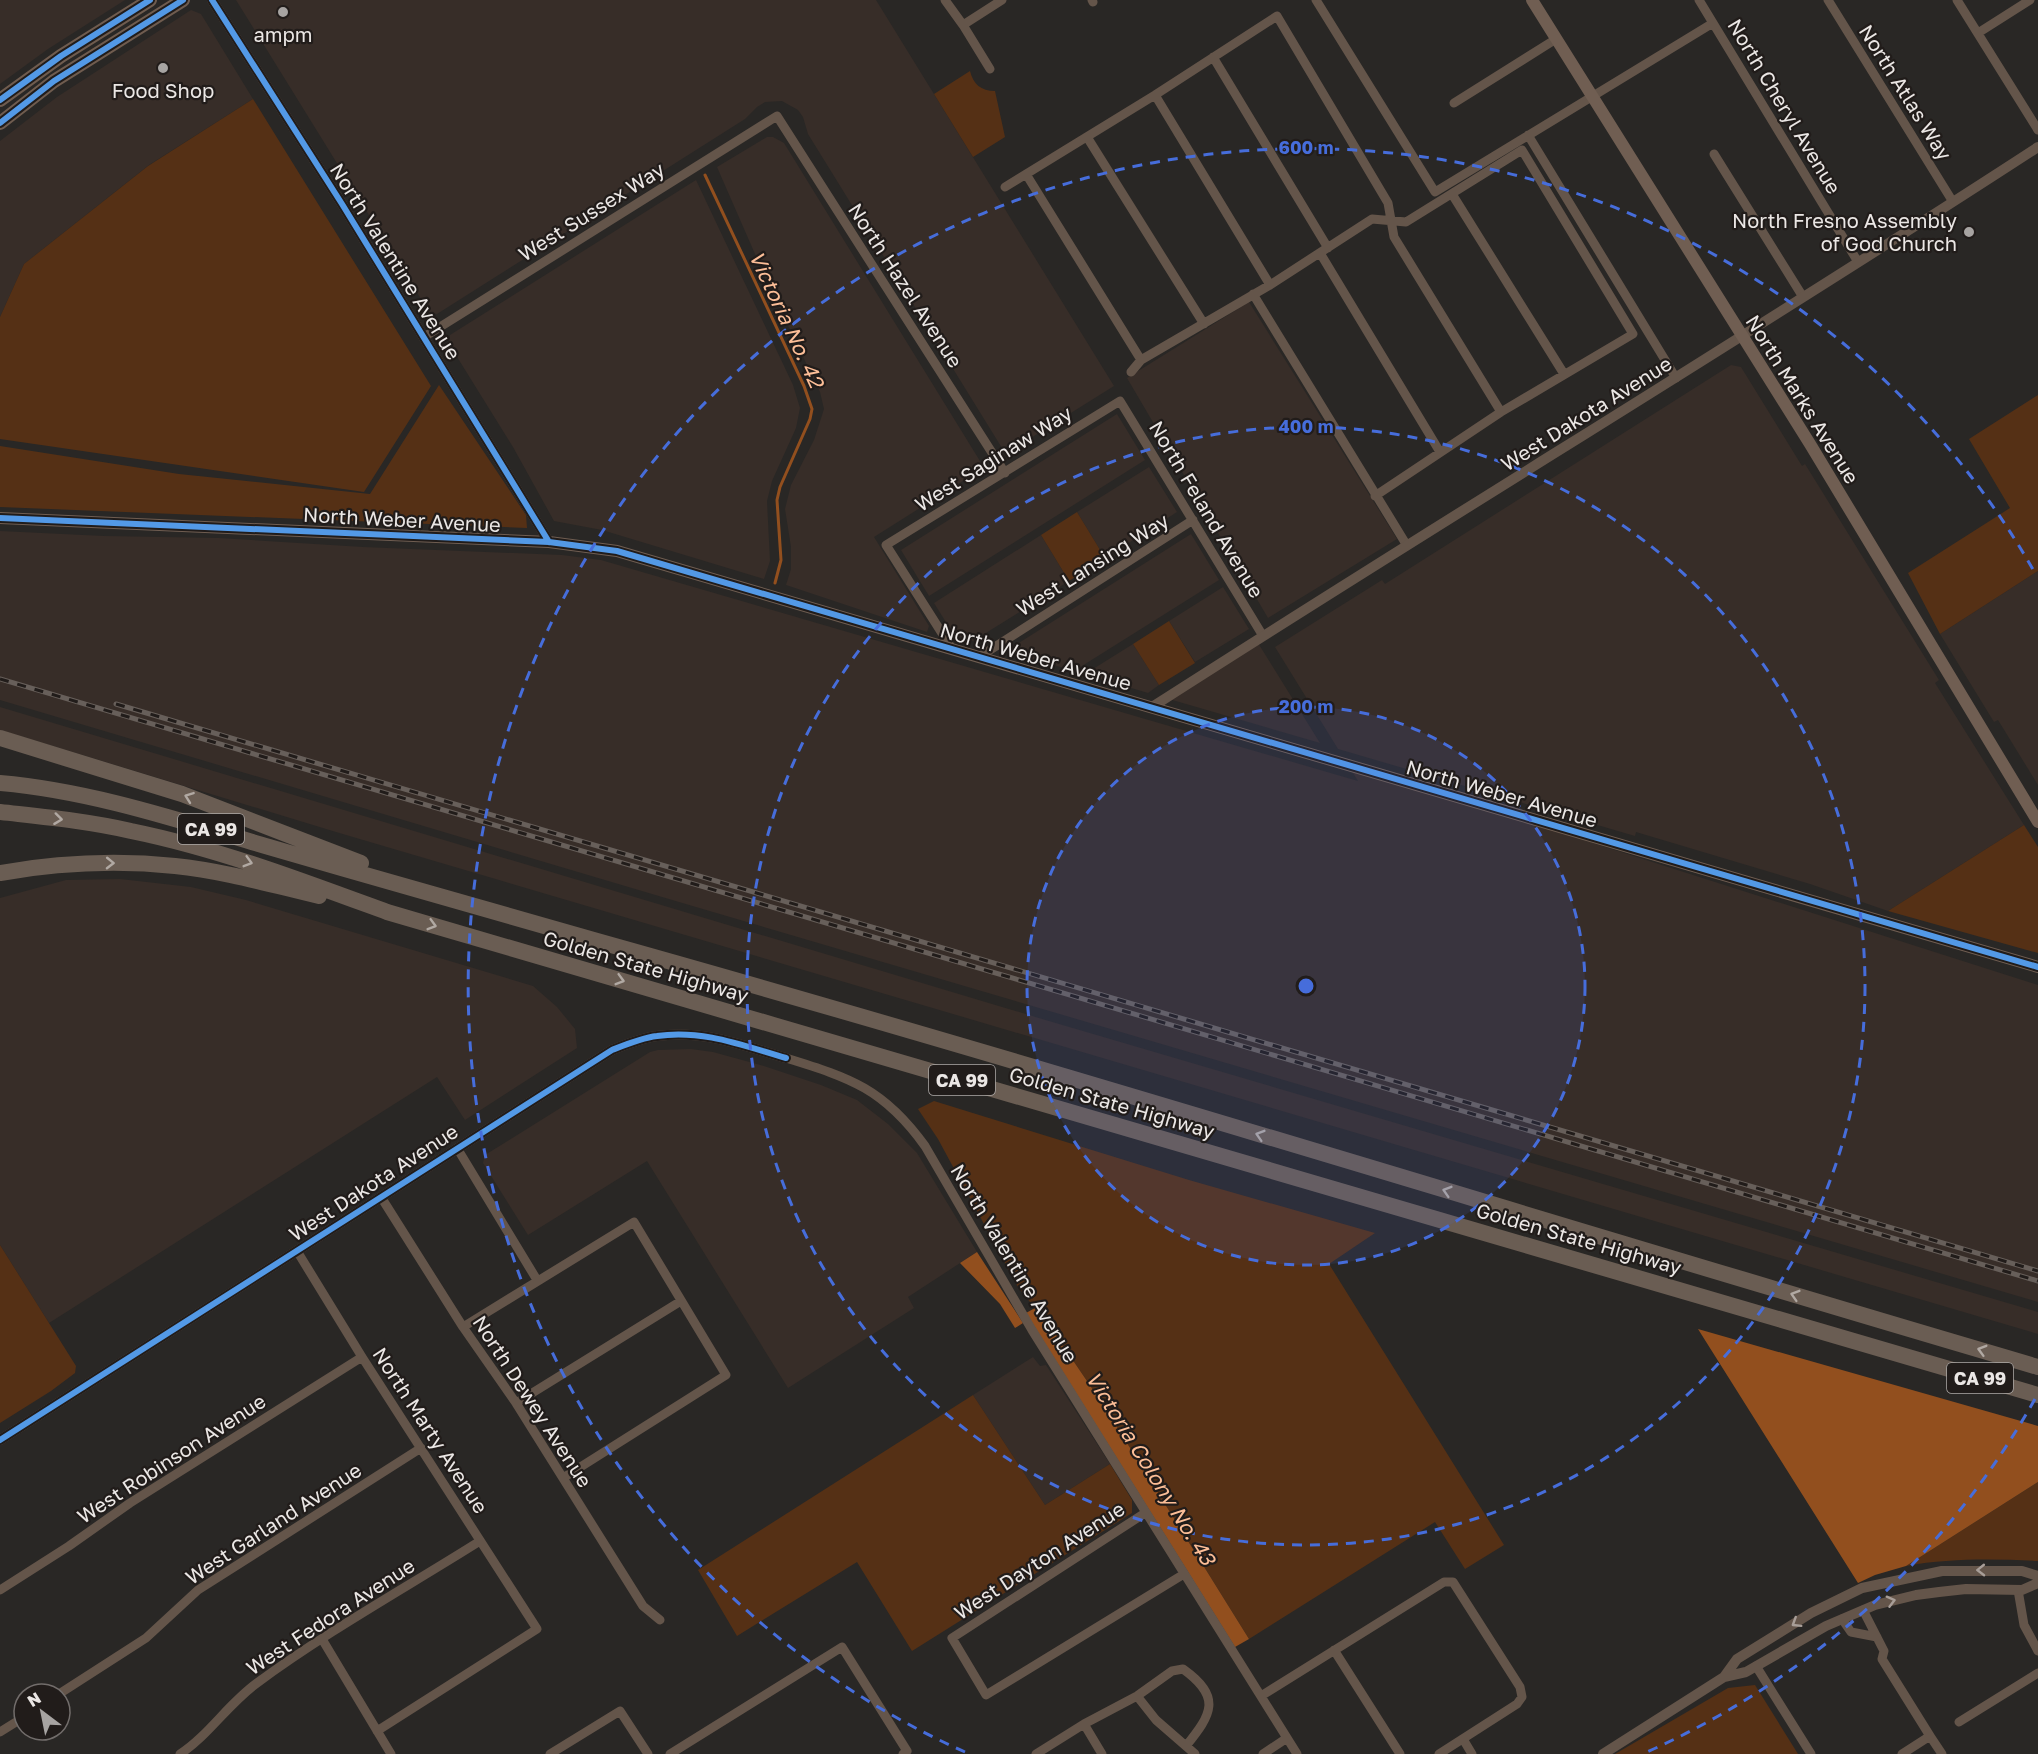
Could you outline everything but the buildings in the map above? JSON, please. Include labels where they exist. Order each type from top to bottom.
[{"type":"highway","points":[[0,738],[182,794],[360,863],[418,890]]},
{"type":"highway","name":"Golden State Highway","points":[[0,783],[67,792],[126,805],[1041,1070],[2038,1367]]},
{"type":"highway","name":"Golden State Highway","points":[[0,812],[142,833],[276,870],[387,912],[2038,1395]]},
{"type":"highway","points":[[0,873],[100,863],[176,866],[243,878],[387,912]]},
{"type":"main road","points":[[0,100],[61,56],[150,0]]},
{"type":"main road","points":[[0,123],[54,81],[183,0]]},
{"type":"main road","name":"North Marks Avenue","points":[[1532,0],[1810,444],[2038,822]]},
{"type":"main road","name":"North Weber Avenue","points":[[0,518],[596,546],[640,556],[2038,967]]},
{"type":"street","name":"North Valentine Avenue","points":[[212,0],[549,542]]},
{"type":"street","points":[[945,0],[990,69]]},
{"type":"street","points":[[963,25],[1002,0]]},
{"type":"street","points":[[1316,0],[1435,192],[1713,23]]},
{"type":"street","name":"North Cheryl Avenue","points":[[1699,0],[1858,262]]},
{"type":"street","name":"North Atlas Way","points":[[1828,0],[1953,202]]},
{"type":"street","points":[[1957,0],[2038,130]]},
{"type":"street","points":[[1978,33],[2030,0]]},
{"type":"street","points":[[1005,187],[1155,95],[1277,16],[1388,203],[1394,237],[1502,412]]},
{"type":"street","points":[[1454,103],[1556,39]]},
{"type":"street","points":[[1213,57],[1440,452]]},
{"type":"street","points":[[1155,95],[1270,285]]},
{"type":"street","name":"West Sussex Way","points":[[423,338],[777,116]]},
{"type":"street","name":"North Hazel Avenue","points":[[777,116],[1005,473]]},
{"type":"street","points":[[1528,135],[1676,378]]},
{"type":"street","points":[[1087,137],[1204,324]]},
{"type":"street","name":"West Dakota Avenue","points":[[1152,707],[1406,544],[1742,338],[2038,147]]},
{"type":"street","points":[[1131,372],[1141,360],[1270,285],[1372,219],[1407,222],[1522,150],[1633,334],[1502,412],[1375,495]]},
{"type":"street","points":[[1714,154],[1803,297]]},
{"type":"street","points":[[1026,174],[1141,360]]},
{"type":"street","points":[[1452,194],[1564,374]]},
{"type":"street","points":[[1252,294],[1406,544]]},
{"type":"street","name":"West Saginaw Way","points":[[952,649],[886,545],[1120,401]]},
{"type":"street","name":"North Feland Avenue","points":[[1120,401],[1263,636]]},
{"type":"street","name":"West Lansing Way","points":[[980,657],[1193,520]]},
{"type":"street","name":"West Dakota Avenue","points":[[0,1440],[612,1050],[636,1041],[666,1035],[690,1034],[718,1038],[786,1058]]},
{"type":"street","name":"North Valentine Avenue","points":[[786,1058],[857,1082],[897,1112],[914,1131],[925,1146],[1032,1330],[1297,1754]]},
{"type":"street","points":[[457,1148],[537,1280]]},
{"type":"street","name":"North Dewey Avenue","points":[[381,1197],[463,1327],[516,1403],[643,1606],[660,1620]]},
{"type":"street","points":[[463,1327],[634,1222],[726,1375],[563,1478]]},
{"type":"street","name":"North Marty Avenue","points":[[297,1251],[537,1629],[377,1731]]},
{"type":"street","points":[[516,1403],[681,1301]]},
{"type":"street","name":"West Robinson Avenue","points":[[0,1590],[69,1546],[130,1503],[362,1356]]},
{"type":"street","name":"West Garland Avenue","points":[[72,1686],[146,1638],[198,1590],[421,1448]]},
{"type":"street","name":"West Dayton Avenue","points":[[1145,1513],[952,1638],[986,1695],[1184,1574]]},
{"type":"street","name":"West Fedora Avenue","points":[[180,1754],[194,1745],[255,1684],[322,1639],[480,1541]]},
{"type":"street","points":[[1724,1677],[1737,1659],[1811,1613],[1862,1588],[1942,1571],[2022,1570],[2038,1576]]},
{"type":"street","points":[[1261,1696],[1444,1582],[1453,1582],[1520,1687],[1522,1697],[1517,1704],[1439,1754]]},
{"type":"street","points":[[1603,1754],[1724,1677],[1746,1672],[1842,1619],[1863,1610],[1893,1600],[1939,1592],[1966,1589],[2022,1590],[2038,1583]]},
{"type":"street","points":[[2018,1590],[2024,1624],[2038,1651]]},
{"type":"street","points":[[1863,1610],[1884,1652],[1882,1659],[1942,1754]]},
{"type":"street","points":[[1842,1619],[1851,1632],[1876,1636]]},
{"type":"street","points":[[322,1639],[391,1754]]},
{"type":"street","points":[[670,1754],[842,1647],[905,1753]]},
{"type":"street","points":[[1334,1650],[1400,1754]]},
{"type":"street","points":[[1756,1666],[1812,1754]]},
{"type":"street","points":[[1036,1754],[1084,1724],[1137,1696],[1172,1671],[1183,1669],[1197,1679],[1206,1692],[1209,1707],[1205,1722],[1186,1746]]},
{"type":"street","points":[[1959,1722],[2038,1672]]},
{"type":"street","points":[[1137,1696],[1156,1720],[1195,1754]]},
{"type":"street","points":[[550,1754],[620,1710],[648,1754]]},
{"type":"street","points":[[1084,1724],[1102,1754]]},
{"type":"street","points":[[1902,1754],[1930,1736]]},
{"type":"street","points":[[1263,1754],[1287,1738]]},
{"type":"street","points":[[1463,1739],[1472,1754]]},
{"type":"shaded area","points":[[0,0],[125,0],[48,49],[0,84]]},
{"type":"shaded area","points":[[236,0],[876,0],[1114,386],[1013,449],[1007,451],[1002,448],[808,134],[803,117],[798,110],[782,101],[765,102],[745,119],[437,314],[429,312]]},
{"type":"shaded area","points":[[191,10],[201,14],[253,99],[149,165],[24,264],[0,317],[0,141],[57,97]]},
{"type":"shaded area","points":[[970,71],[978,86],[995,91],[1005,137],[973,157],[934,94]]},
{"type":"shaded area","points":[[253,99],[431,386],[364,492],[0,439],[0,317],[24,264],[148,166]]},
{"type":"shaded area","points":[[767,137],[773,137],[784,143],[980,461],[981,465],[977,472],[874,537],[929,626],[927,632],[786,585],[791,569],[791,547],[785,509],[791,485],[814,440],[824,409],[820,392],[769,286],[717,167]]},
{"type":"shaded area","points":[[696,180],[793,385],[800,408],[796,428],[772,481],[767,501],[770,561],[764,579],[602,530],[554,521],[513,447],[449,344],[450,335]]},
{"type":"shaded area","points":[[1249,302],[1397,539],[1268,618],[1127,378]]},
{"type":"shaded area","points":[[1731,365],[1741,367],[1802,466],[1805,464],[1939,680],[1935,683],[2024,825],[1888,911],[1810,884],[1636,832],[1635,836],[1338,749],[1275,647],[1382,580],[1385,584]]},
{"type":"shaded area","points":[[439,385],[526,515],[527,528],[0,507],[0,446],[179,474],[370,494]]},
{"type":"shaded area","points":[[2038,395],[2038,571],[1940,634],[1908,573],[2010,508],[1969,439]]},
{"type":"shaded area","points":[[1117,414],[1145,460],[929,596],[901,550]]},
{"type":"shaded area","points":[[1149,467],[1177,512],[1105,558],[1077,512]]},
{"type":"shaded area","points":[[1077,512],[1105,558],[1069,581],[1041,535]]},
{"type":"shaded area","points":[[0,531],[219,538],[363,547],[562,555],[601,560],[1358,781],[1348,765],[2038,985],[2038,1302],[0,700]]},
{"type":"shaded area","points":[[1191,534],[1219,580],[1074,671],[1006,651]]},
{"type":"shaded area","points":[[1041,535],[1069,581],[973,641],[954,635],[934,603]]},
{"type":"shaded area","points":[[2038,571],[2038,785],[1998,720],[1994,722],[1940,634]]},
{"type":"shaded area","points":[[1223,587],[1249,629],[1195,662],[1169,621]]},
{"type":"shaded area","points":[[1169,621],[1195,663],[1159,685],[1133,644]]},
{"type":"shaded area","points":[[1258,643],[1320,743],[1169,699]]},
{"type":"shaded area","points":[[1133,644],[1159,685],[1148,693],[1085,674]]},
{"type":"shaded area","points":[[0,707],[1049,1021],[2038,1312],[2038,1334],[336,832],[0,730]]},
{"type":"shaded area","points":[[2024,825],[2038,847],[2038,953],[1888,911]]},
{"type":"shaded area","points":[[120,879],[191,887],[246,900],[533,986],[557,1007],[575,1029],[577,1048],[465,1120],[437,1077],[49,1323],[0,1245],[0,898],[66,880]]},
{"type":"shaded area","points":[[691,1049],[713,1052],[764,1066],[857,1100],[888,1124],[917,1153],[977,1252],[908,1297],[914,1308],[788,1388],[647,1161],[528,1235],[483,1163],[485,1155],[650,1052]]},
{"type":"shaded area","points":[[934,1101],[1189,1180],[1375,1233],[1329,1264],[1504,1545],[1465,1569],[1435,1522],[1249,1639],[1104,1406],[1053,1331],[1018,1287],[938,1139],[918,1109]]},
{"type":"shaded area","points":[[0,1245],[76,1366],[75,1373],[51,1391],[0,1423]]},
{"type":"shaded area","points":[[977,1252],[1023,1323],[1015,1328],[1000,1304],[960,1263]]},
{"type":"shaded area","points":[[1035,1308],[1104,1406],[1249,1639],[1235,1647],[1026,1313]]},
{"type":"shaded area","points":[[1698,1329],[2038,1426],[2038,1482],[1906,1566],[1875,1575],[1858,1583]]},
{"type":"shaded area","points":[[1033,1357],[1040,1366],[1046,1365],[1110,1464],[1045,1505],[973,1395]]},
{"type":"shaded area","points":[[973,1395],[1045,1505],[1110,1464],[1132,1500],[1132,1513],[912,1651],[857,1562],[737,1636],[698,1570]]},
{"type":"shaded area","points":[[2038,1482],[2038,1561],[1956,1560],[1906,1566]]},
{"type":"shaded area","points":[[1755,1685],[1798,1754],[1615,1754],[1728,1688]]},
{"type":"waterway","name":"Victoria No. 42","points":[[705,175],[804,386],[812,409],[810,419],[780,487],[777,500],[781,560],[775,583]]},
{"type":"railway","points":[[0,679],[2038,1281]]},
{"type":"railway","points":[[116,704],[2038,1271]]},
{"type":"cycle path","points":[[0,100],[61,56],[150,0]]},
{"type":"cycle path","points":[[0,123],[54,81],[183,0]]},
{"type":"cycle path","points":[[212,0],[342,204],[549,542]]},
{"type":"cycle path","points":[[0,518],[549,542],[617,551],[2038,967]]},
{"type":"cycle path","points":[[0,1440],[612,1050],[651,1037],[674,1034],[723,1040],[786,1058]]},
{"type":"place","name":"ampm","points":[[283,12]]},
{"type":"place","name":"Food Shop","points":[[163,68]]},
{"type":"place","name":"North Fresno Assembly of God Church","points":[[1969,232]]},
{"type":"water label","name":"Victoria Colony No. 43","points":[[1151,1468]]}]
